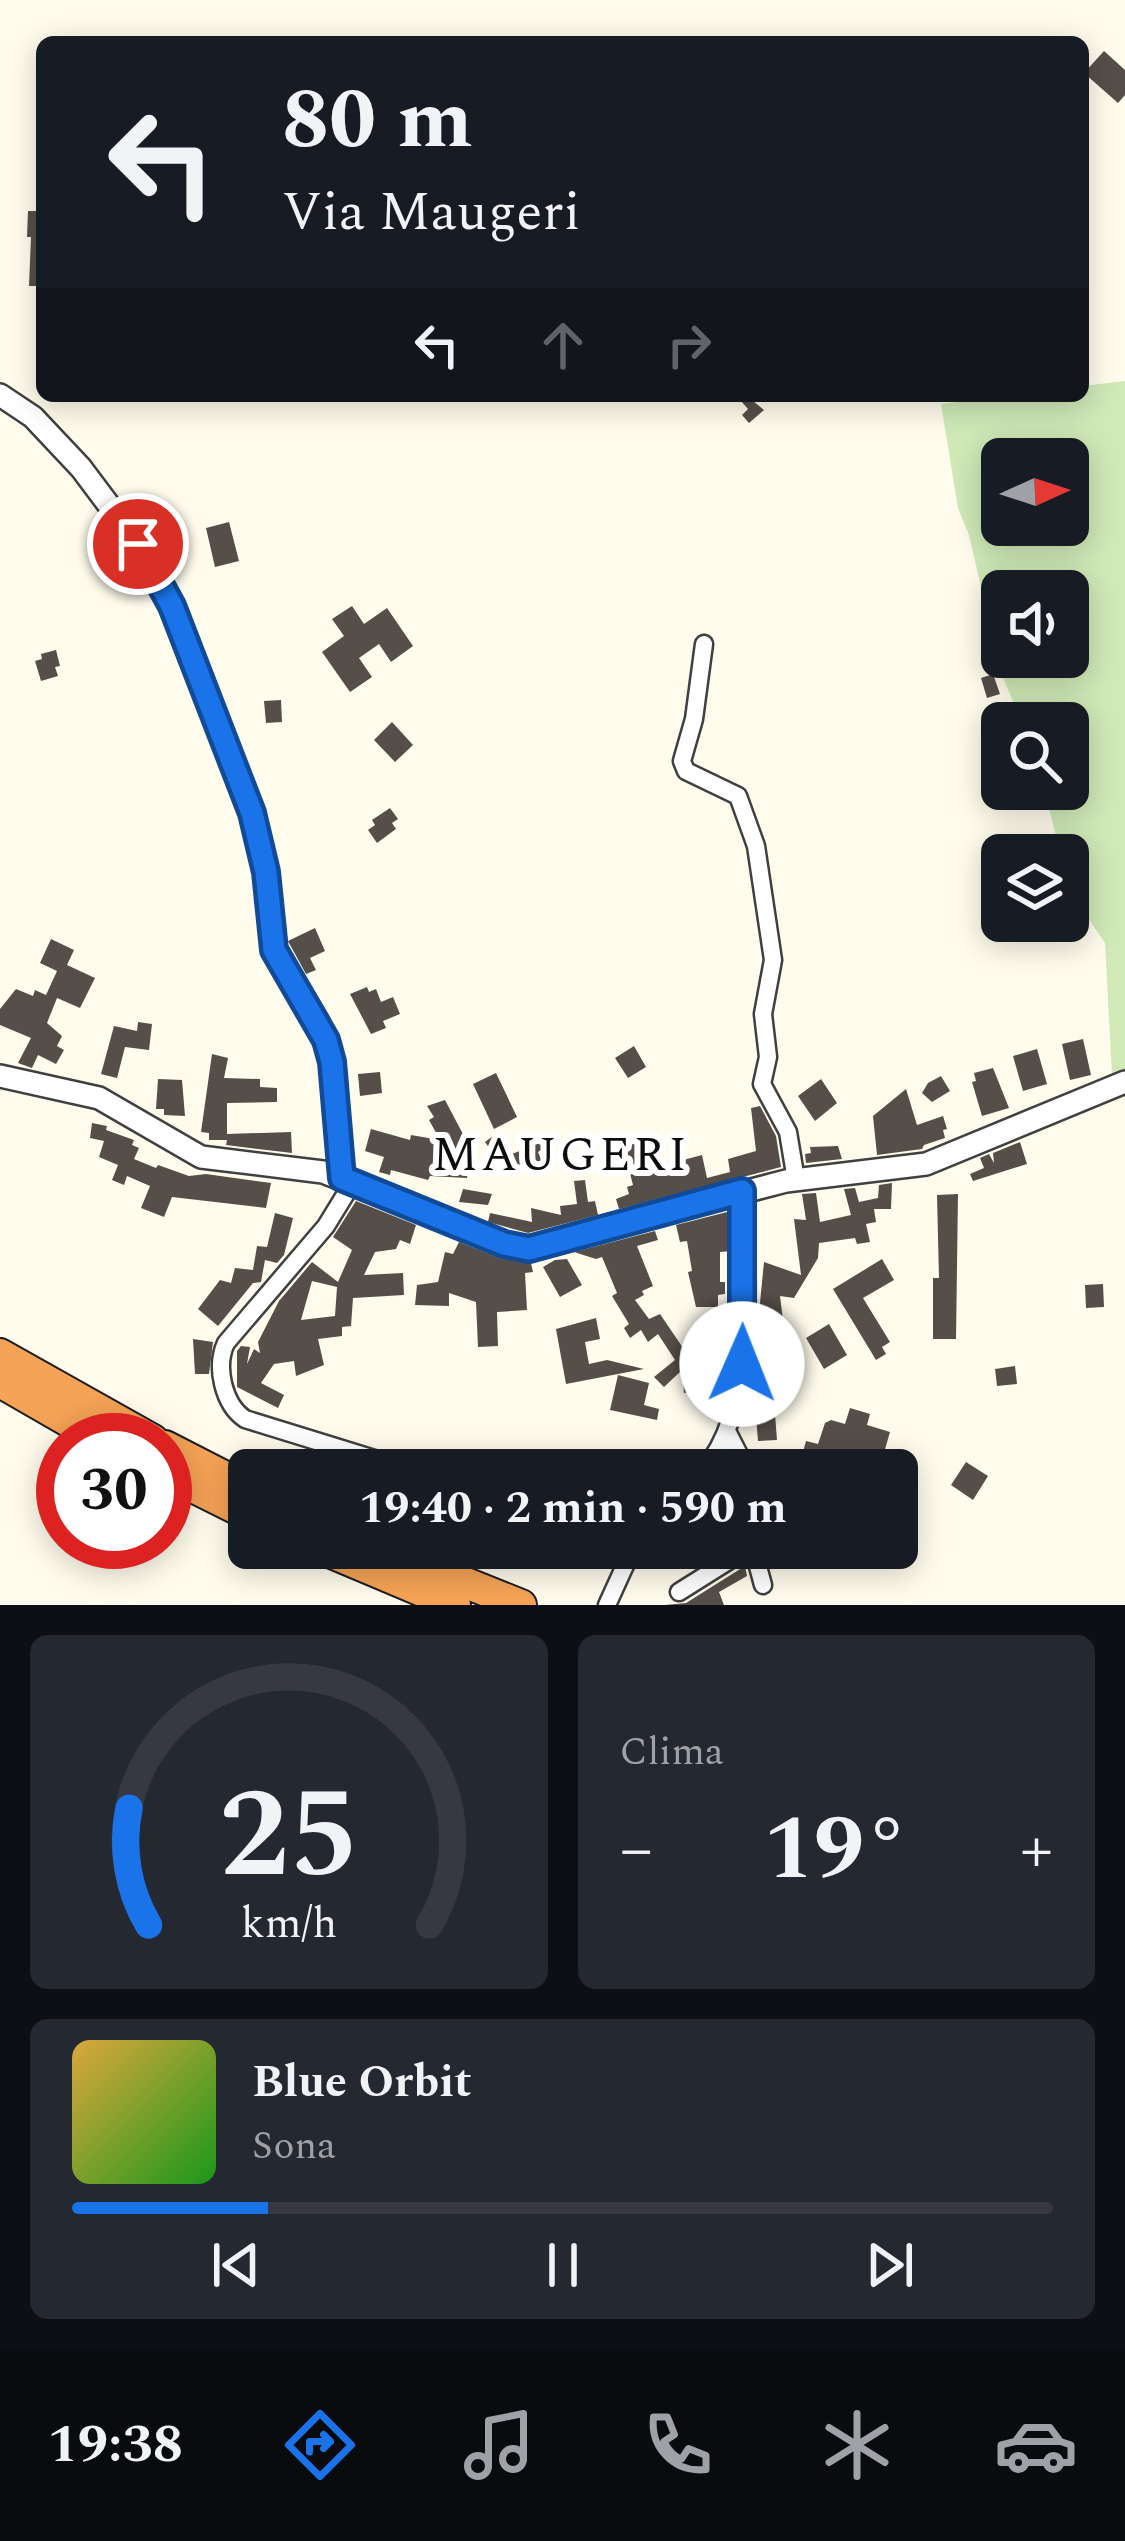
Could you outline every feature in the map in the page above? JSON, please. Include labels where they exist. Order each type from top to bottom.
[{"type":"highway","points":[[0,1354],[105,1413]]},
{"type":"highway","points":[[0,1382],[54,1413]]},
{"type":"highway","points":[[192,1460],[228,1478]]},
{"type":"highway","points":[[192,1486],[228,1504]]},
{"type":"highway","points":[[370,1569],[455,1605]]},
{"type":"highway","points":[[432,1569],[521,1605]]},
{"type":"street","points":[[0,395],[33,417],[81,468],[138,544],[172,606],[252,813],[266,872],[274,950],[326,1040],[347,1180],[326,1226],[226,1343],[219,1365],[234,1412],[244,1419],[342,1449]]},
{"type":"street","points":[[704,644],[694,719],[682,761],[686,771],[738,796],[756,846],[773,960],[763,1014],[768,1057],[762,1084],[788,1132],[796,1180]]},
{"type":"street","points":[[0,1063],[27,1079]]},
{"type":"street","points":[[0,1076],[99,1098],[201,1157],[309,1169],[504,1244],[529,1249],[742,1191],[926,1164],[1125,1082]]},
{"type":"street","points":[[309,1169],[326,1153],[336,1126]]},
{"type":"street","points":[[719,1449],[742,1364],[742,1191]]},
{"type":"street","points":[[727,1431],[737,1449]]},
{"type":"street","points":[[608,1602],[622,1569]]},
{"type":"street","points":[[679,1592],[717,1569]]},
{"type":"street","points":[[758,1569],[763,1585]]},
{"type":"green space","points":[[1125,381],[1125,1071],[1112,1075],[1105,943],[1089,919],[1089,834],[1056,834],[1049,810],[1089,810],[1089,702],[1013,702],[1003,678],[1089,678],[1089,570],[981,570],[981,587],[958,508],[941,404],[1089,402],[1089,385]]},
{"type":"building","points":[[1104,51],[1125,70],[1125,95],[1118,103],[1089,77],[1089,68]]},
{"type":"building","points":[[28,211],[36,211],[36,286],[29,286],[31,237],[27,237]]},
{"type":"building","points":[[742,402],[754,402],[764,410],[749,423],[742,415],[748,409]]},
{"type":"building","points":[[229,522],[239,561],[215,567],[206,528]]},
{"type":"building","points":[[352,606],[364,624],[387,608],[413,646],[391,662],[379,644],[359,658],[372,677],[350,692],[322,652],[344,636],[332,619]]},
{"type":"building","points":[[56,650],[58,676],[41,681],[35,661]]},
{"type":"building","points":[[981,678],[994,678],[1000,694],[987,698]]},
{"type":"building","points":[[281,700],[282,722],[266,723],[264,701]]},
{"type":"building","points":[[392,722],[413,745],[395,762],[374,740]]},
{"type":"building","points":[[390,808],[398,819],[392,823],[396,829],[377,843],[368,830],[375,825],[372,820]]},
{"type":"building","points":[[315,928],[325,951],[310,958],[316,970],[306,974],[288,941]]},
{"type":"building","points":[[51,939],[74,950],[67,965],[95,978],[80,1008],[57,998],[47,1023],[62,1036],[57,1046],[64,1050],[56,1064],[38,1055],[32,1068],[18,1063],[31,1038],[0,1025],[0,1009],[16,989],[46,995],[57,971],[40,963]]},
{"type":"building","points":[[367,987],[369,992],[376,989],[381,1002],[393,997],[400,1014],[383,1021],[386,1028],[371,1034],[350,994]]},
{"type":"building","points":[[138,1022],[152,1024],[149,1050],[125,1047],[117,1078],[101,1074],[114,1026],[137,1031]]},
{"type":"building","points":[[1083,1039],[1091,1075],[1070,1080],[1062,1044]]},
{"type":"building","points":[[634,1046],[646,1067],[628,1078],[615,1058]]},
{"type":"building","points":[[1037,1049],[1047,1084],[1023,1091],[1013,1056]]},
{"type":"building","points":[[212,1054],[228,1058],[224,1078],[260,1079],[260,1087],[277,1088],[277,1102],[227,1103],[227,1134],[291,1132],[292,1153],[226,1145],[227,1140],[209,1140],[209,1133],[201,1132]]},
{"type":"building","points":[[993,1068],[1009,1108],[982,1116],[972,1082],[976,1081],[974,1073]]},
{"type":"building","points":[[380,1072],[382,1093],[360,1096],[358,1074]]},
{"type":"building","points":[[496,1073],[517,1117],[494,1129],[473,1084]]},
{"type":"building","points":[[941,1076],[950,1091],[932,1102],[922,1093]]},
{"type":"building","points":[[158,1079],[182,1080],[185,1116],[164,1115],[164,1109],[156,1109]]},
{"type":"building","points":[[821,1079],[837,1103],[815,1121],[798,1096]]},
{"type":"building","points":[[906,1089],[917,1125],[943,1116],[945,1138],[922,1149],[877,1155],[873,1116]]},
{"type":"building","points":[[445,1100],[464,1136],[469,1155],[467,1178],[430,1176],[428,1180],[391,1170],[390,1175],[379,1172],[384,1157],[365,1151],[371,1129],[410,1140],[411,1135],[440,1140],[427,1106]]},
{"type":"building","points":[[760,1106],[776,1136],[781,1167],[619,1209],[616,1199],[629,1194],[627,1187],[633,1185],[623,1147],[637,1143],[650,1169],[702,1155],[707,1178],[730,1172],[728,1159],[756,1151],[751,1108]]},
{"type":"building","points":[[92,1123],[134,1140],[132,1145],[139,1148],[134,1159],[156,1168],[189,1176],[271,1183],[266,1208],[172,1197],[164,1217],[141,1208],[150,1186],[127,1176],[124,1185],[112,1180],[118,1165],[99,1157],[104,1141],[90,1138]]},
{"type":"building","points":[[497,1133],[512,1154],[550,1139],[538,1152],[545,1168],[534,1172],[529,1159],[507,1172],[485,1142]]},
{"type":"building","points":[[1020,1142],[1027,1164],[973,1181],[970,1174],[984,1168],[980,1158],[989,1154],[994,1163],[993,1153]]},
{"type":"building","points":[[838,1146],[842,1159],[806,1163],[810,1147]]},
{"type":"building","points":[[585,1180],[588,1202],[595,1201],[598,1215],[528,1233],[488,1222],[490,1213],[532,1222],[531,1208],[561,1215],[560,1206],[577,1204],[574,1181]]},
{"type":"building","points":[[892,1183],[891,1209],[874,1209],[876,1222],[866,1224],[870,1242],[857,1244],[855,1238],[819,1243],[818,1258],[794,1298],[780,1296],[787,1353],[762,1356],[758,1323],[764,1262],[801,1275],[794,1219],[806,1220],[802,1194],[816,1193],[820,1222],[851,1215],[844,1189],[855,1188],[859,1202],[878,1198],[879,1185]]},
{"type":"building","points":[[463,1189],[492,1194],[488,1205],[459,1202]]},
{"type":"building","points":[[958,1194],[956,1339],[933,1339],[933,1278],[939,1278],[937,1195]]},
{"type":"building","points":[[356,1201],[416,1225],[410,1244],[400,1240],[396,1249],[375,1252],[364,1275],[403,1273],[404,1295],[353,1298],[351,1326],[342,1327],[342,1336],[318,1339],[324,1365],[296,1376],[294,1361],[274,1364],[261,1383],[284,1395],[278,1408],[237,1387],[237,1351],[241,1346],[250,1347],[247,1364],[254,1349],[260,1353],[258,1342],[279,1301],[312,1262],[338,1282],[352,1250],[333,1237]],"holes":[[[312,1281],[337,1287],[335,1316],[301,1320]]]},
{"type":"building","points":[[731,1211],[733,1251],[720,1252],[725,1294],[718,1295],[718,1307],[696,1307],[687,1241],[680,1242],[676,1225]]},
{"type":"building","points":[[275,1213],[293,1218],[284,1255],[277,1263],[265,1260],[261,1282],[253,1283],[218,1326],[198,1309],[220,1280],[231,1283],[235,1268],[253,1270],[257,1246],[267,1247]]},
{"type":"building","points":[[655,1231],[658,1240],[637,1246],[653,1286],[635,1300],[649,1319],[660,1314],[700,1373],[701,1391],[684,1393],[682,1370],[664,1387],[654,1377],[675,1360],[658,1334],[648,1342],[641,1330],[630,1338],[624,1328],[629,1324],[612,1296],[617,1293],[602,1257],[574,1252]]},
{"type":"building","points":[[459,1242],[499,1258],[531,1263],[533,1272],[525,1273],[527,1310],[497,1312],[498,1346],[478,1347],[476,1302],[449,1293],[449,1306],[415,1305],[417,1285],[438,1282],[445,1252],[453,1254]]},
{"type":"building","points":[[567,1259],[582,1285],[560,1297],[543,1267]]},
{"type":"building","points":[[882,1259],[894,1280],[863,1298],[890,1342],[882,1347],[886,1354],[876,1360],[833,1289]]},
{"type":"building","points":[[1103,1284],[1104,1307],[1086,1308],[1085,1285]]},
{"type":"building","points":[[596,1318],[600,1339],[585,1342],[589,1364],[607,1360],[644,1369],[566,1384],[556,1329]]},
{"type":"building","points":[[709,1324],[733,1324],[728,1358],[709,1358]]},
{"type":"building","points":[[829,1324],[847,1355],[824,1369],[806,1338]]},
{"type":"building","points":[[193,1339],[213,1342],[209,1374],[195,1374]]},
{"type":"building","points":[[1015,1366],[1017,1384],[997,1386],[995,1369]]},
{"type":"building","points":[[618,1375],[649,1383],[644,1405],[659,1409],[657,1420],[610,1410]]},
{"type":"building","points":[[850,1408],[870,1414],[867,1425],[890,1432],[885,1449],[804,1449],[806,1441],[818,1444],[825,1423],[845,1424]]},
{"type":"building","points":[[775,1414],[777,1440],[758,1441],[756,1416]]},
{"type":"building","points":[[966,1462],[988,1476],[973,1500],[951,1485]]},
{"type":"building","points":[[746,1569],[747,1576],[719,1592],[724,1605],[665,1605],[686,1603]]},
{"type":"district","name":"MAUGERI","points":[[561,1153]]},
{"type":"route","points":[[138,544],[172,606],[252,813],[266,872],[274,950],[326,1040],[342,1178],[504,1244],[529,1249],[742,1191],[742,1364]]}]
